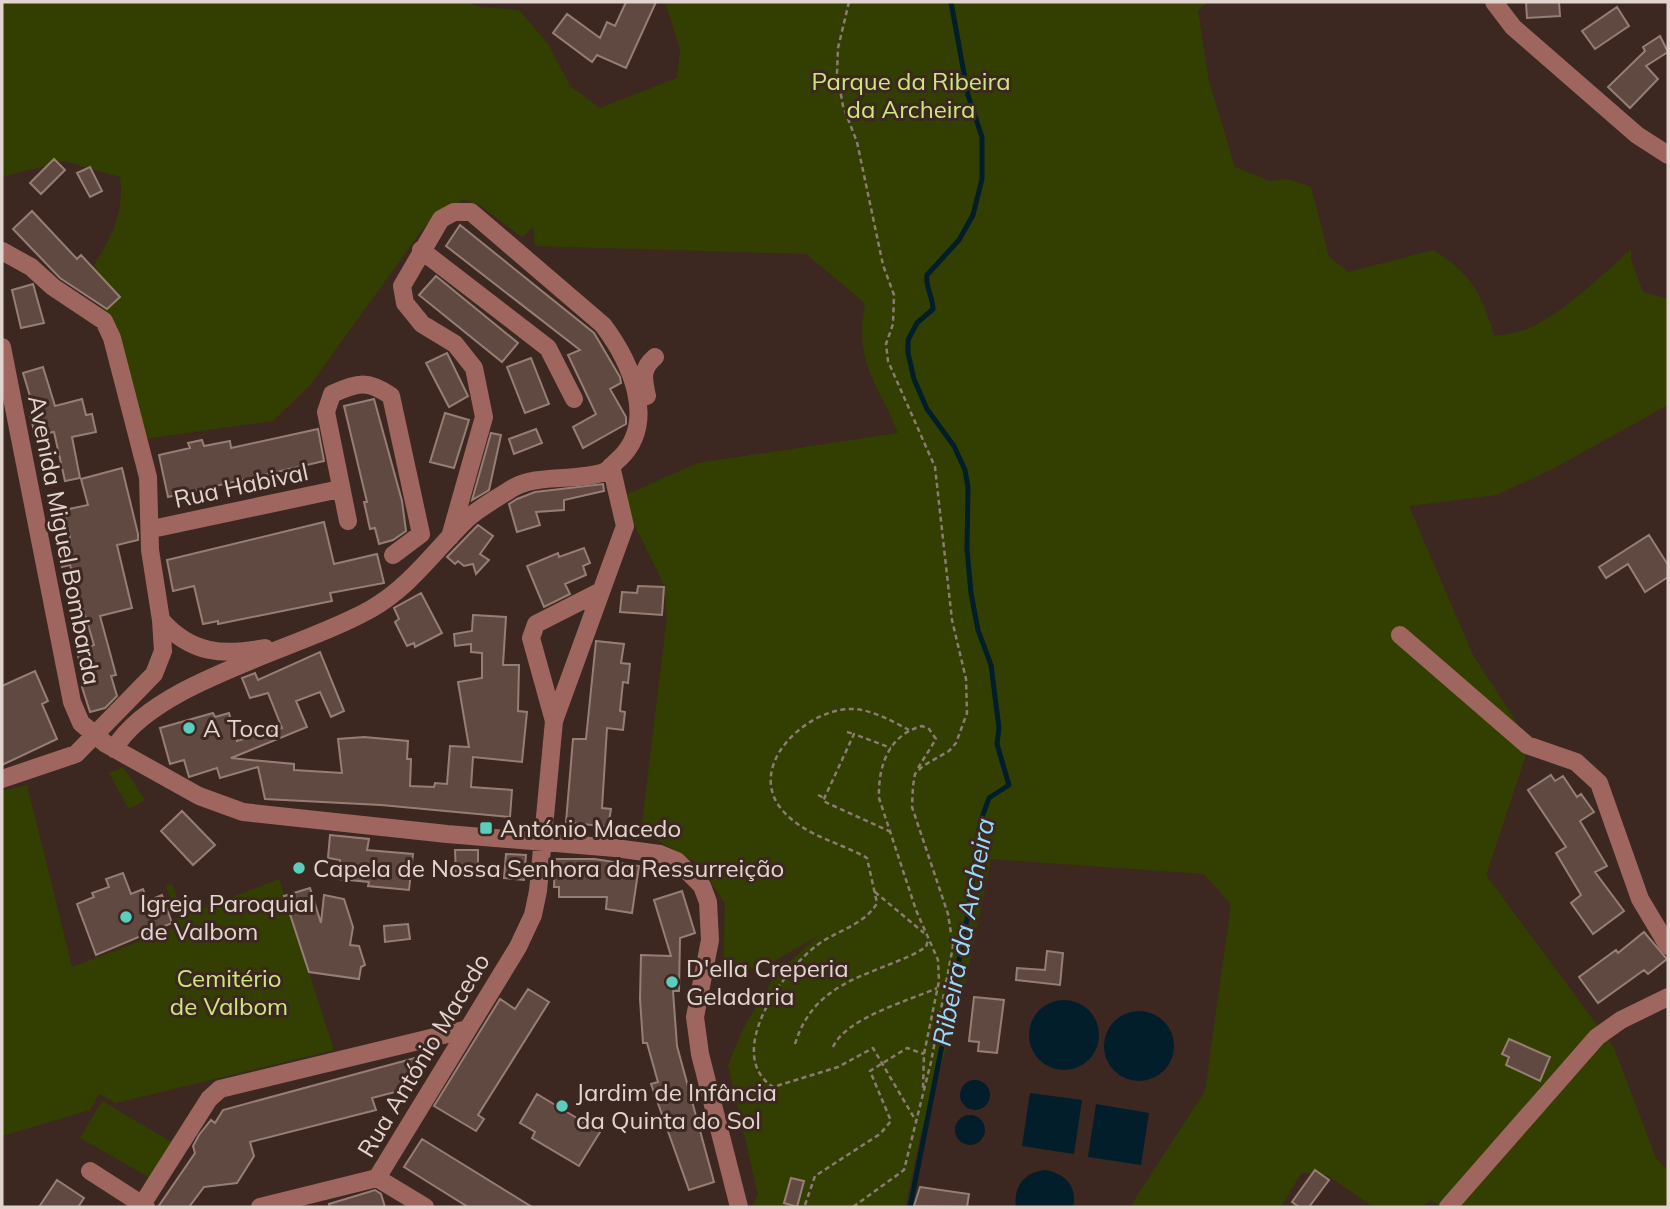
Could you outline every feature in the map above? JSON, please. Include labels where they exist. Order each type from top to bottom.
[{"type":"street","points":[[1494,2],[1513,27],[1637,135],[1668,155]]},
{"type":"street","points":[[450,537],[484,417],[474,368],[454,344],[422,324],[405,303],[402,286],[441,219],[454,212],[471,212],[603,325],[620,347],[632,375],[639,427]]},
{"type":"street","points":[[421,250],[548,348],[574,399]]},
{"type":"street","points":[[2,251],[31,267],[53,287],[104,321],[112,338],[148,477],[154,584],[161,620],[163,651],[154,674],[76,754],[2,779]]},
{"type":"street","name":"Avenida Miguel Bombarda","points":[[2,347],[72,702],[81,723],[94,736]]},
{"type":"street","points":[[114,749],[124,733],[161,704],[371,609],[412,581],[470,517],[515,487],[564,476],[605,472],[632,445],[639,427],[648,416],[643,376],[645,365],[655,356]]},
{"type":"street","name":"Rua Habival","points":[[348,521],[326,412],[332,394],[350,386],[373,384],[391,396],[421,534],[393,555]]},
{"type":"street","points":[[554,721],[625,526],[611,466]]},
{"type":"street","name":"Rua Habival","points":[[152,529],[340,489]]},
{"type":"street","points":[[554,721],[531,638],[536,624],[601,591]]},
{"type":"street","points":[[161,620],[176,637],[214,650],[245,652],[293,644]]},
{"type":"street","points":[[1401,635],[1527,745],[1576,762],[1599,783],[1640,899],[1668,946]]},
{"type":"street","name":"Rua António Macedo","points":[[260,1207],[377,1178],[518,947],[533,915],[554,721]]},
{"type":"street","points":[[94,736],[199,796],[243,812],[660,854],[677,861],[702,886],[708,902],[710,940],[695,1017],[700,1054],[739,1207]]},
{"type":"street","points":[[1448,1207],[1597,1037],[1621,1020],[1668,997]]},
{"type":"street","points":[[90,1171],[145,1205],[209,1099],[220,1089],[468,1029]]},
{"type":"street","points":[[377,1178],[425,1207]]},
{"type":"path","points":[[849,2],[838,48],[837,73],[843,106],[857,142],[883,265],[894,295],[893,324],[886,344],[888,361],[935,467],[952,620],[968,697],[965,724],[956,743],[915,774]]},
{"type":"path","points":[[909,730],[859,709],[846,709],[826,715],[798,729],[773,764],[769,782],[772,796],[801,828],[867,858],[877,903],[874,909],[815,946],[769,1001],[756,1031],[754,1052],[766,1083],[773,1087],[838,1067],[873,1048],[916,1121]]},
{"type":"path","points":[[853,1207],[904,1170],[923,1093],[953,946],[948,914],[912,807],[915,774],[936,739],[929,729],[922,726],[909,730],[891,748],[883,761],[878,779],[879,798],[937,960],[937,988],[924,1054],[923,1093]]},
{"type":"path","points":[[847,732],[891,748]]},
{"type":"path","points":[[824,798],[854,734]]},
{"type":"path","points":[[818,795],[824,798],[823,801],[891,832]]},
{"type":"path","points":[[875,892],[928,937]]},
{"type":"path","points":[[795,1044],[802,1023],[824,995],[916,953],[926,947],[928,937]]},
{"type":"path","points":[[833,1047],[841,1034],[855,1024],[937,988]]},
{"type":"path","points":[[805,1205],[815,1176],[880,1134],[891,1121],[891,1115],[869,1075],[870,1071],[881,1061],[907,1048],[924,1054]]},
{"type":"green space","name":"Parque da Ribeira da Archeira","points":[[2,2],[466,2],[476,6],[519,10],[548,44],[570,86],[600,108],[677,78],[680,49],[665,2],[1207,2],[1198,11],[1209,81],[1235,167],[1269,181],[1287,179],[1311,187],[1329,257],[1349,272],[1433,250],[1446,258],[1473,285],[1485,308],[1494,335],[1512,334],[1549,318],[1585,291],[1631,250],[1631,260],[1643,292],[1668,299],[1668,405],[1556,467],[1497,495],[1409,506],[1473,655],[1530,743],[1486,875],[1614,1048],[1656,1158],[1668,1170],[1667,1207],[1441,1207],[1431,1200],[1422,1207],[1373,1207],[1327,1175],[1301,1173],[1281,1207],[1130,1207],[1205,1091],[1231,904],[1204,874],[991,859],[966,981],[921,1133],[905,1207],[752,1207],[758,1195],[728,1065],[744,1027],[776,974],[818,936],[769,964],[723,976],[725,904],[699,864],[641,831],[667,617],[664,585],[621,497],[698,463],[898,433],[865,357],[862,324],[865,303],[806,254],[535,246],[533,227],[522,237],[481,206],[464,199],[424,227],[311,384],[273,421],[144,439],[89,274],[118,217],[120,177],[64,161],[2,177]]},
{"type":"green space","points":[[123,767],[145,800],[129,809],[109,773]]},
{"type":"green space","name":"Cemitério de Valbom","points":[[27,785],[72,967],[178,927],[175,919],[178,918],[166,886],[172,884],[184,916],[279,879],[334,1050],[116,1103],[99,1094],[90,1110],[2,1136],[2,791]]},
{"type":"green space","points":[[102,1101],[175,1144],[154,1180],[80,1138]]},
{"type":"water","points":[[1064,1000],[1089,1010],[1099,1035],[1089,1060],[1064,1070],[1039,1060],[1029,1035],[1039,1010]]},
{"type":"water","points":[[1139,1011],[1164,1021],[1174,1046],[1164,1071],[1139,1081],[1114,1071],[1104,1046],[1114,1021]]},
{"type":"water","points":[[975,1080],[986,1084],[990,1095],[986,1106],[975,1110],[964,1106],[960,1095],[964,1084]]},
{"type":"water","points":[[1030,1093],[1082,1100],[1074,1154],[1022,1146]]},
{"type":"water","points":[[1096,1104],[1149,1113],[1141,1165],[1088,1157]]},
{"type":"water","points":[[970,1115],[981,1119],[985,1130],[981,1141],[970,1145],[959,1141],[955,1130],[959,1119]]},
{"type":"water","points":[[1038,1171],[1059,1174],[1072,1187],[1073,1207],[1016,1207],[1016,1193],[1022,1181]]},
{"type":"building","points":[[626,2],[656,2],[626,68],[597,55],[592,62],[553,33],[567,14],[600,38],[607,22],[615,26]]},
{"type":"building","points":[[1526,2],[1559,2],[1560,16],[1527,18]]},
{"type":"building","points":[[1617,7],[1629,26],[1595,49],[1582,31]]},
{"type":"building","points":[[1660,36],[1668,52],[1646,66],[1658,79],[1630,108],[1608,87],[1645,51],[1643,47]]},
{"type":"building","points":[[54,159],[65,170],[41,194],[30,183]]},
{"type":"building","points":[[90,167],[102,191],[90,197],[77,173]]},
{"type":"building","points":[[32,211],[77,259],[81,255],[120,297],[107,309],[60,278],[13,229]]},
{"type":"building","points":[[460,225],[594,333],[620,377],[621,383],[610,389],[626,417],[626,424],[583,448],[573,427],[596,414],[568,355],[580,350],[446,246]]},
{"type":"building","points":[[436,276],[518,343],[502,362],[419,295]]},
{"type":"building","points":[[33,284],[44,323],[21,328],[12,290]]},
{"type":"building","points":[[447,353],[468,396],[449,407],[426,363]]},
{"type":"building","points":[[531,358],[549,404],[525,413],[507,367]]},
{"type":"building","points":[[43,367],[55,406],[82,399],[86,415],[92,414],[96,432],[72,437],[80,478],[65,481],[54,432],[35,435],[30,414],[35,413],[23,373]]},
{"type":"building","points":[[374,399],[402,501],[406,531],[393,540],[379,544],[375,528],[370,529],[364,502],[367,502],[344,406]]},
{"type":"building","points":[[445,413],[469,420],[454,468],[430,462]]},
{"type":"building","points":[[318,429],[324,461],[168,497],[159,455],[190,448],[188,443],[202,440],[204,446],[230,441],[231,448]]},
{"type":"building","points":[[536,429],[542,443],[514,454],[509,439]]},
{"type":"building","points":[[491,433],[501,435],[489,490],[472,500]]},
{"type":"building","points":[[122,468],[138,534],[138,540],[117,545],[132,608],[100,616],[116,675],[111,676],[117,696],[105,708],[90,712],[82,687],[87,685],[77,653],[94,645],[70,565],[62,567],[57,546],[71,543],[64,510],[88,505],[81,479]]},
{"type":"building","points":[[603,484],[604,491],[564,500],[564,510],[536,512],[540,525],[517,532],[509,504],[517,499],[535,492]]},
{"type":"building","points":[[324,522],[334,564],[377,554],[384,583],[330,593],[332,601],[218,624],[218,621],[203,624],[194,586],[173,591],[167,560]]},
{"type":"building","points":[[478,525],[493,536],[480,554],[489,560],[476,574],[473,564],[464,566],[458,561],[455,564],[447,557]]},
{"type":"building","points":[[1649,535],[1668,565],[1668,577],[1645,592],[1628,564],[1606,578],[1599,567]]},
{"type":"building","points":[[584,548],[590,563],[583,566],[586,575],[565,584],[570,594],[544,607],[527,566],[558,553],[559,557]]},
{"type":"building","points":[[638,586],[664,587],[662,615],[620,612],[622,592],[637,593]]},
{"type":"building","points":[[421,593],[442,633],[415,647],[414,643],[407,646],[395,622],[399,619],[394,608]]},
{"type":"building","points":[[473,615],[506,617],[503,665],[519,665],[518,711],[527,712],[522,762],[473,757],[471,787],[512,790],[510,817],[381,805],[265,799],[258,767],[220,778],[217,768],[189,777],[184,760],[170,764],[160,728],[213,713],[215,717],[229,713],[237,741],[282,728],[268,693],[250,698],[242,678],[255,673],[258,680],[320,652],[344,711],[331,717],[320,692],[296,701],[307,727],[231,758],[294,764],[294,770],[342,773],[338,739],[364,737],[408,741],[407,759],[411,759],[410,786],[434,787],[435,783],[447,784],[450,746],[469,747],[458,682],[482,678],[482,653],[471,652],[471,644],[455,646],[454,634],[472,631]]},
{"type":"building","points":[[596,641],[624,644],[621,663],[630,664],[628,683],[623,682],[620,711],[625,712],[623,730],[607,728],[602,808],[611,809],[608,827],[566,822],[573,739],[586,739]]},
{"type":"building","points":[[35,671],[48,701],[42,704],[57,739],[2,765],[2,686]]},
{"type":"building","points":[[1551,775],[1555,781],[1563,776],[1577,797],[1581,794],[1594,812],[1580,821],[1607,866],[1595,872],[1624,911],[1593,934],[1571,903],[1581,895],[1556,853],[1566,847],[1528,790]]},
{"type":"building","points":[[182,811],[215,845],[193,865],[161,831]]},
{"type":"building","points":[[330,835],[369,839],[367,850],[413,854],[409,890],[368,886],[369,882],[339,879],[340,860],[328,858]]},
{"type":"building","points":[[455,850],[478,850],[478,873],[456,874]]},
{"type":"building","points":[[506,854],[526,855],[524,880],[504,878]]},
{"type":"building","points":[[555,859],[595,859],[639,866],[632,913],[606,909],[607,897],[559,897],[559,887],[554,887]]},
{"type":"building","name":"Igreja Paroquial de Valbom","points":[[123,873],[131,894],[143,889],[147,901],[162,895],[172,923],[96,955],[77,904],[94,897],[92,893],[109,887],[106,879]]},
{"type":"building","points":[[310,888],[321,923],[324,895],[344,899],[353,927],[350,945],[359,946],[365,965],[361,967],[359,979],[309,972],[284,896]]},
{"type":"building","points":[[682,891],[695,933],[680,938],[679,991],[673,991],[677,1046],[714,1182],[689,1190],[651,1084],[658,1082],[647,1043],[643,1043],[640,999],[641,955],[671,956],[654,900]]},
{"type":"building","points":[[408,924],[410,939],[385,942],[384,926]]},
{"type":"building","points":[[1644,932],[1667,959],[1648,974],[1644,970],[1598,1003],[1579,977],[1616,950],[1618,953]]},
{"type":"building","points":[[1047,951],[1063,953],[1060,985],[1016,980],[1017,968],[1045,970]]},
{"type":"building","points":[[528,989],[549,1002],[478,1115],[484,1119],[476,1131],[434,1106],[500,999],[515,1009]]},
{"type":"building","points":[[974,997],[1004,1000],[997,1053],[978,1051],[979,1042],[969,1041]]},
{"type":"building","points":[[1509,1039],[1550,1057],[1540,1081],[1506,1065],[1509,1057],[1502,1054]]},
{"type":"building","points":[[415,1058],[419,1073],[411,1088],[372,1098],[376,1110],[250,1142],[254,1156],[237,1183],[204,1187],[189,1207],[158,1207],[195,1153],[193,1146],[199,1135],[211,1120],[215,1123],[223,1110]]},
{"type":"building","points":[[537,1094],[600,1132],[579,1166],[532,1138],[535,1132],[520,1123]]},
{"type":"building","points":[[422,1139],[532,1207],[468,1207],[404,1167]]},
{"type":"building","points":[[1315,1170],[1329,1180],[1309,1207],[1299,1207],[1292,1202]]},
{"type":"building","points":[[791,1178],[804,1181],[797,1207],[784,1203]]},
{"type":"building","points":[[57,1180],[84,1198],[78,1207],[39,1207]]},
{"type":"building","points":[[920,1187],[969,1194],[967,1207],[914,1206]]},
{"type":"building","points":[[375,1190],[381,1194],[385,1207],[330,1207],[329,1204]]},
{"type":"waterway","name":"Ribeira da Archeira","points":[[910,1207],[968,914],[980,823],[989,798],[1009,785],[997,744],[999,728],[991,665],[978,630],[971,593],[967,549],[968,487],[965,470],[954,446],[927,409],[914,379],[908,353],[908,340],[917,323],[933,309],[927,275],[959,240],[973,215],[982,179],[982,137],[968,95],[951,2]]},
{"type":"place","name":"A Toca","points":[[189,728]]},
{"type":"place","name":"António Macedo","points":[[486,828]]},
{"type":"place","name":"Capela de Nossa Senhora da Ressurreição","points":[[299,868]]},
{"type":"place","name":"Igreja Paroquial de Valbom","points":[[126,917]]},
{"type":"place","name":"D'ella Creperia Geladaria","points":[[672,982]]},
{"type":"place","name":"Jardim de Infância da Quinta do Sol","points":[[562,1106]]}]
